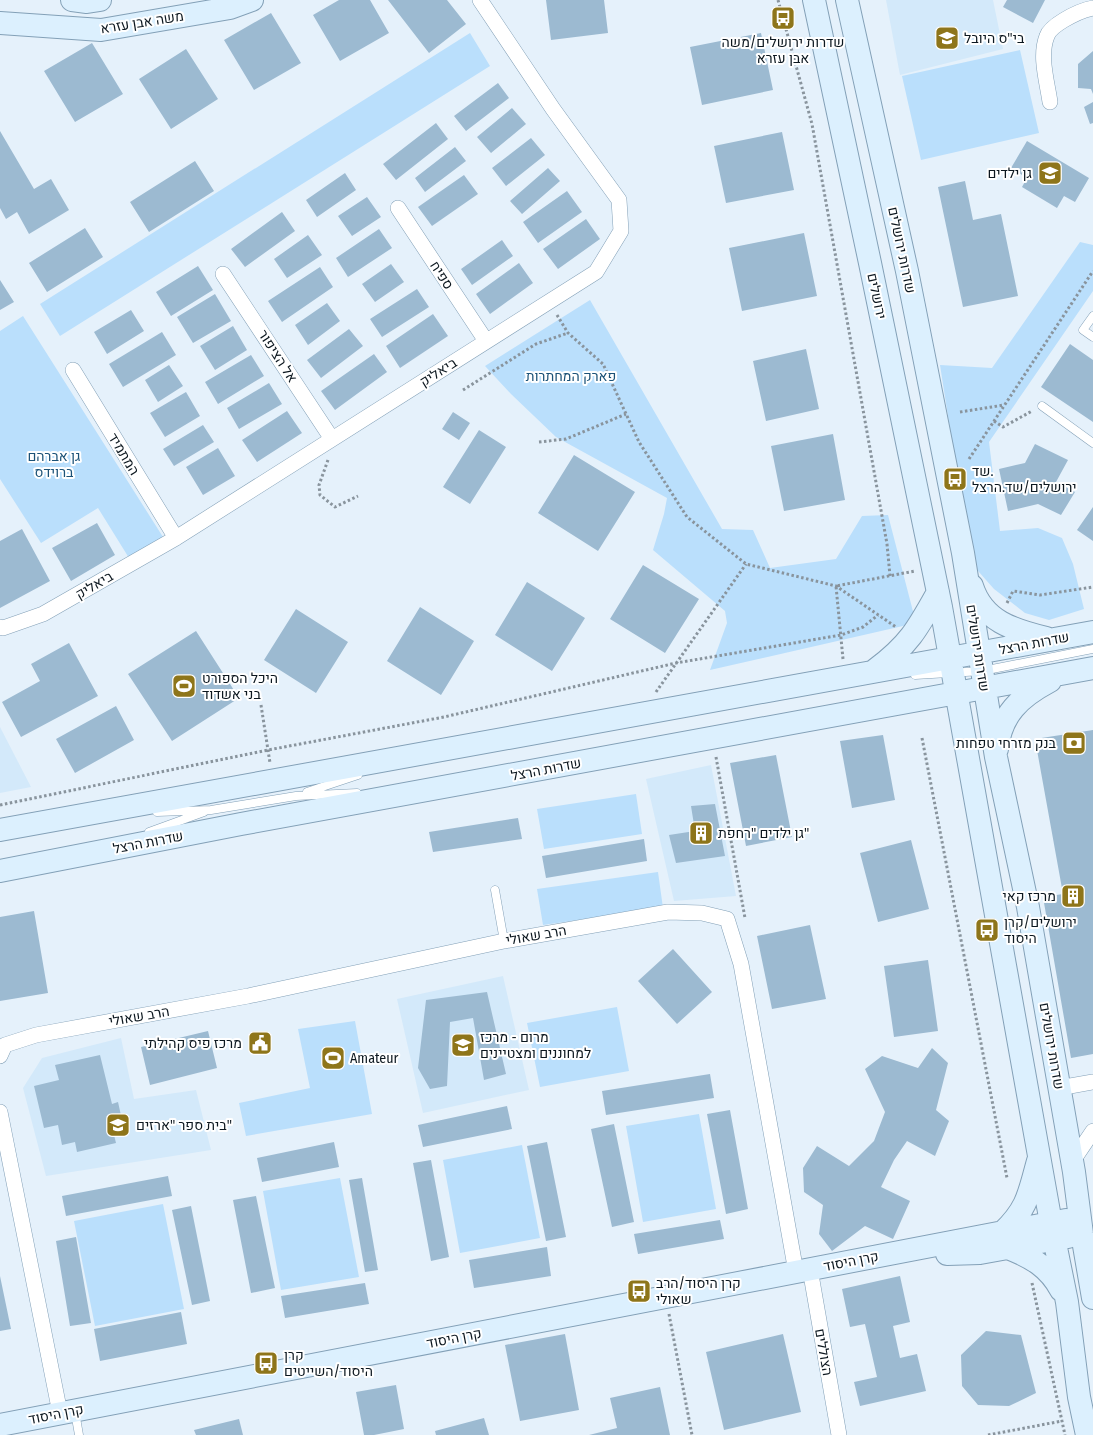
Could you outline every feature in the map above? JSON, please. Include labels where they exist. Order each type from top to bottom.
[{"type":"main road","name":"משה אבן עזרא","points":[[72,0],[87,2],[100,0]]},
{"type":"main road","name":"משה אבן עזרא","points":[[0,23],[101,30],[230,8],[252,0]]},
{"type":"main road","name":"ירושלים","points":[[814,0],[938,592]]},
{"type":"main road","name":"שדרות ירושלים","points":[[847,0],[909,281],[963,553],[996,757],[1028,907],[1073,1167],[1087,1225],[1093,1298]]},
{"type":"main road","points":[[963,553],[975,594],[986,611],[998,622],[1016,631],[1051,640]]},
{"type":"main road","name":"שדרות ירושלים","points":[[938,592],[1052,1231],[1067,1302],[1079,1397],[1087,1435]]},
{"type":"main road","points":[[861,677],[894,656],[911,638],[938,592]]},
{"type":"main road","name":"שדרות הרצל","points":[[0,871],[680,744],[982,671],[1051,640],[1093,632]]},
{"type":"main road","name":"שדרות הרצל","points":[[0,830],[652,712],[861,677],[952,679],[982,671],[1065,674],[1093,668]]},
{"type":"main road","points":[[996,757],[1002,729],[1012,708],[1033,690],[1065,674]]},
{"type":"main road","points":[[1039,1158],[1026,1203],[1006,1240],[1038,1262],[1050,1274],[1067,1302]]},
{"type":"main road","points":[[1073,1167],[1093,1188]]},
{"type":"main road","name":"קרן היסוד","points":[[0,1425],[908,1250],[1006,1240],[1087,1225]]},
{"type":"street","name":"ביאליק","points":[[0,627],[3,628],[43,614],[176,538],[596,272],[621,231],[619,200],[553,109],[480,0]]},
{"type":"street","points":[[1050,102],[1044,68],[1047,34],[1060,22],[1080,11],[1093,8]]},
{"type":"street","name":"ספיח","points":[[398,208],[486,342]]},
{"type":"street","name":"אל הציפור","points":[[223,274],[329,441]]},
{"type":"street","name":"המתמיד","points":[[73,370],[176,538]]},
{"type":"street","name":"הרב שאולי","points":[[0,1056],[5,1045],[36,1035],[248,996],[504,941],[668,912],[702,912],[727,919],[741,964],[803,1270]]},
{"type":"street","points":[[1059,1088],[1093,1082]]},
{"type":"street","points":[[0,1112],[67,1412]]},
{"type":"street","points":[[1073,1167],[1093,1131]]},
{"type":"street","name":"הצוללים","points":[[803,1270],[839,1435]]},
{"type":"lane","points":[[1093,316],[1084,330],[1093,337]]},
{"type":"lane","points":[[1042,406],[1093,443]]},
{"type":"lane","points":[[982,671],[1093,649]]},
{"type":"lane","points":[[906,676],[952,679]]},
{"type":"lane","points":[[680,744],[814,710]]},
{"type":"lane","points":[[372,771],[428,752]]},
{"type":"lane","points":[[296,796],[362,774]]},
{"type":"lane","points":[[371,792],[437,789]]},
{"type":"lane","points":[[80,815],[211,810],[296,796],[362,792]]},
{"type":"lane","points":[[90,853],[211,810]]},
{"type":"lane","points":[[494,890],[504,941]]},
{"type":"lane","points":[[67,1412],[79,1435]]},
{"type":"path","points":[[778,0],[812,124],[890,576]]},
{"type":"path","points":[[970,459],[1093,270]]},
{"type":"path","points":[[549,302],[568,334],[603,364],[639,442],[687,517],[746,564],[836,586],[911,638]]},
{"type":"path","points":[[463,390],[536,344],[568,334]]},
{"type":"path","points":[[960,412],[1005,405]]},
{"type":"path","points":[[994,421],[1002,427],[1042,406]]},
{"type":"path","points":[[540,442],[566,439],[626,414]]},
{"type":"path","points":[[329,441],[330,456],[319,485],[320,495],[334,507],[358,496]]},
{"type":"path","points":[[652,712],[676,664],[746,564]]},
{"type":"path","points":[[836,586],[933,568]]},
{"type":"path","points":[[836,586],[841,635],[861,677]]},
{"type":"path","points":[[1013,591],[1040,595],[1093,587]]},
{"type":"path","points":[[0,805],[268,750],[444,717],[676,664],[841,635],[863,627],[878,615]]},
{"type":"path","points":[[260,705],[273,780]]},
{"type":"path","points":[[922,738],[1007,1178]]},
{"type":"path","points":[[719,770],[745,918]]},
{"type":"path","points":[[1038,1262],[1031,1276],[1065,1435]]},
{"type":"path","points":[[666,1297],[692,1435]]},
{"type":"path","points":[[988,1435],[1062,1421]]},
{"type":"shaded area","name":"בי\"ס היובל","points":[[886,0],[993,0],[1003,49],[900,75]]},
{"type":"shaded area","points":[[0,727],[31,787],[0,793]]},
{"type":"shaded area","points":[[711,765],[736,896],[674,901],[646,779]]},
{"type":"shaded area","name":"מרום - מרכז למחוננים ומצטיינים","points":[[503,976],[529,1090],[423,1113],[397,999]]},
{"type":"shaded area","name":"בית ספר \"ארזים\"","points":[[121,1038],[134,1099],[196,1090],[211,1150],[46,1176],[23,1088],[42,1058]]},
{"type":"green space","points":[[470,33],[490,66],[60,336],[40,304]]},
{"type":"green space","points":[[1020,50],[1039,133],[921,160],[902,76]]},
{"type":"green space","points":[[1080,242],[1093,245],[1093,291],[989,442],[1000,531],[1038,528],[1062,538],[1073,564],[1084,609],[1049,620],[1025,613],[994,589],[971,563],[940,365],[992,368]]},
{"type":"green space","name":"פארק המחתרות","points":[[590,300],[722,529],[753,530],[770,568],[836,559],[862,516],[888,515],[916,623],[710,670],[727,623],[725,611],[653,550],[667,498],[556,437],[485,366]]},
{"type":"green space","name":"גן אברהם ברוידס","points":[[23,316],[163,537],[129,558],[98,508],[41,543],[0,479],[0,331]]},
{"type":"green space","points":[[636,794],[642,834],[544,849],[537,809]]},
{"type":"green space","points":[[658,872],[663,908],[543,925],[537,889]]},
{"type":"green space","points":[[617,1007],[629,1071],[540,1087],[527,1023]]},
{"type":"green space","name":"Amateur","points":[[355,1021],[372,1114],[246,1136],[239,1103],[310,1088],[298,1029]]},
{"type":"green space","points":[[699,1114],[716,1209],[643,1222],[626,1126]]},
{"type":"green space","points":[[522,1145],[540,1238],[460,1253],[443,1160]]},
{"type":"green space","points":[[340,1178],[359,1277],[281,1290],[263,1191]]},
{"type":"green space","points":[[163,1204],[184,1309],[95,1326],[74,1221]]},
{"type":"building","points":[[339,0],[370,0],[389,33],[340,61],[313,15]]},
{"type":"building","points":[[388,0],[447,0],[466,24],[429,53]]},
{"type":"building","points":[[546,0],[604,0],[608,33],[551,40]]},
{"type":"building","points":[[1007,0],[1045,0],[1033,23],[1003,7]]},
{"type":"building","points":[[271,13],[301,63],[254,90],[224,40]]},
{"type":"building","points":[[761,33],[773,90],[702,105],[690,47]]},
{"type":"building","points":[[92,43],[123,94],[75,122],[44,71]]},
{"type":"building","points":[[186,49],[218,99],[171,129],[139,79]]},
{"type":"building","points":[[1093,51],[1093,94],[1091,89],[1078,88],[1078,64]]},
{"type":"building","points":[[498,83],[509,98],[466,131],[454,116]]},
{"type":"building","points":[[1093,102],[1093,123],[1090,124],[1084,107]]},
{"type":"building","points":[[512,108],[526,124],[491,153],[477,137]]},
{"type":"building","points":[[436,123],[448,139],[396,180],[383,164]]},
{"type":"building","points":[[0,131],[34,189],[51,179],[69,210],[29,234],[17,212],[6,219],[0,208]]},
{"type":"building","points":[[782,132],[794,190],[726,203],[714,146]]},
{"type":"building","points":[[531,138],[545,155],[506,186],[492,168]]},
{"type":"building","name":"גן ילדים","points":[[1027,141],[1089,178],[1075,202],[1064,196],[1057,208],[1022,187],[1027,178],[1011,168]]},
{"type":"building","points":[[455,147],[466,161],[425,192],[415,178]]},
{"type":"building","points":[[195,161],[214,191],[149,232],[130,202]]},
{"type":"building","points":[[548,168],[560,181],[522,214],[510,201]]},
{"type":"building","points":[[345,173],[356,190],[317,217],[306,200]]},
{"type":"building","points":[[464,175],[478,194],[432,226],[418,207]]},
{"type":"building","points":[[965,181],[973,220],[1001,214],[1018,296],[963,307],[938,187]]},
{"type":"building","points":[[567,191],[582,212],[538,243],[523,222]]},
{"type":"building","points":[[367,197],[381,217],[352,236],[338,216]]},
{"type":"building","points":[[282,212],[295,231],[245,267],[231,249]]},
{"type":"building","points":[[586,219],[600,239],[558,269],[543,249]]},
{"type":"building","points":[[85,228],[103,257],[47,292],[29,263]]},
{"type":"building","points":[[379,229],[392,248],[348,277],[336,258]]},
{"type":"building","points":[[804,233],[817,296],[742,311],[729,248]]},
{"type":"building","points":[[308,235],[322,255],[287,278],[274,259]]},
{"type":"building","points":[[502,240],[513,256],[472,285],[461,269]]},
{"type":"building","points":[[519,263],[533,283],[490,314],[476,294]]},
{"type":"building","points":[[391,264],[404,282],[375,302],[362,284]]},
{"type":"building","points":[[198,266],[213,290],[171,316],[156,292]]},
{"type":"building","points":[[320,267],[333,287],[282,322],[268,301]]},
{"type":"building","points":[[0,280],[14,302],[0,310]]},
{"type":"building","points":[[417,289],[429,307],[382,337],[370,319]]},
{"type":"building","points":[[215,294],[231,321],[193,343],[177,317]]},
{"type":"building","points":[[327,303],[340,321],[308,345],[295,325]]},
{"type":"building","points":[[131,310],[144,331],[107,354],[94,332]]},
{"type":"building","points":[[433,314],[448,336],[400,368],[386,346]]},
{"type":"building","points":[[233,326],[247,350],[215,370],[200,346]]},
{"type":"building","points":[[349,329],[363,346],[321,378],[307,360]]},
{"type":"building","points":[[162,332],[176,355],[123,387],[109,364]]},
{"type":"building","points":[[1070,344],[1093,360],[1093,422],[1041,387]]},
{"type":"building","points":[[806,349],[819,409],[766,421],[753,361]]},
{"type":"building","points":[[374,354],[387,372],[335,410],[321,391]]},
{"type":"building","points":[[251,355],[264,376],[218,404],[205,382]]},
{"type":"building","points":[[169,365],[183,386],[158,402],[145,380]]},
{"type":"building","points":[[269,383],[282,404],[239,429],[227,408]]},
{"type":"building","points":[[186,392],[200,416],[165,437],[150,413]]},
{"type":"building","points":[[287,411],[302,433],[257,462],[242,440]]},
{"type":"building","points":[[453,412],[470,423],[459,440],[442,429]]},
{"type":"building","points":[[203,425],[214,442],[174,466],[163,449]]},
{"type":"building","points":[[479,430],[506,447],[470,504],[443,487]]},
{"type":"building","points":[[833,434],[845,500],[784,511],[771,446]]},
{"type":"building","points":[[1035,444],[1068,460],[1056,482],[1075,492],[1061,515],[1038,504],[1008,511],[999,469],[1025,463]]},
{"type":"building","points":[[218,448],[235,476],[203,495],[186,467]]},
{"type":"building","points":[[574,455],[635,492],[598,551],[538,513]]},
{"type":"building","points":[[1093,507],[1093,541],[1077,530]]},
{"type":"building","points":[[97,523],[115,555],[71,581],[52,548]]},
{"type":"building","points":[[22,529],[50,581],[0,608],[0,541]]},
{"type":"building","points":[[643,565],[699,599],[665,653],[610,619]]},
{"type":"building","points":[[527,582],[585,618],[552,671],[495,635]]},
{"type":"building","points":[[420,607],[474,641],[441,695],[387,661]]},
{"type":"building","points":[[296,609],[348,642],[316,693],[264,660]]},
{"type":"building","name":"היכל הספורט בני אשדוד","points":[[196,631],[239,698],[172,741],[128,674]]},
{"type":"building","points":[[69,643],[98,696],[21,737],[2,702],[40,681],[31,664]]},
{"type":"building","points":[[116,706],[134,740],[75,773],[56,739]]},
{"type":"building","name":"מרכז קאי","points":[[1093,730],[1093,1054],[1071,1058],[1043,897],[1063,894],[1035,739]]},
{"type":"building","points":[[883,735],[895,800],[852,808],[840,741]]},
{"type":"building","points":[[776,755],[792,837],[746,846],[730,763]]},
{"type":"building","name":"גן ילדים \"רחפת\"","points":[[715,804],[725,856],[676,863],[669,835],[695,831],[691,806]]},
{"type":"building","points":[[518,818],[522,839],[433,852],[429,832]]},
{"type":"building","points":[[644,839],[647,861],[546,878],[542,856]]},
{"type":"building","points":[[911,840],[929,909],[878,922],[860,853]]},
{"type":"building","points":[[34,911],[48,993],[0,1001],[0,917]]},
{"type":"building","points":[[810,925],[826,999],[772,1009],[757,936]]},
{"type":"building","points":[[673,949],[712,992],[677,1024],[638,981]]},
{"type":"building","points":[[928,960],[938,1031],[894,1037],[884,966]]},
{"type":"building","points":[[487,992],[506,1074],[484,1080],[473,1018],[450,1022],[447,1086],[430,1089],[418,1068],[426,1000]]},
{"type":"building","points":[[208,1031],[217,1068],[150,1085],[141,1047]]},
{"type":"building","points":[[932,1048],[948,1063],[936,1110],[949,1121],[935,1156],[907,1141],[894,1160],[881,1187],[910,1201],[893,1239],[865,1226],[832,1251],[819,1234],[823,1205],[804,1192],[803,1168],[817,1146],[849,1166],[874,1141],[885,1112],[865,1069],[882,1056],[918,1068]]},
{"type":"building","points":[[100,1055],[112,1104],[118,1102],[122,1120],[111,1123],[116,1143],[77,1152],[75,1142],[62,1145],[58,1125],[44,1128],[34,1086],[59,1080],[55,1065]]},
{"type":"building","points":[[710,1074],[714,1098],[606,1115],[602,1091]]},
{"type":"building","points":[[507,1106],[512,1129],[423,1147],[418,1125]]},
{"type":"building","points":[[730,1110],[748,1209],[726,1214],[707,1114]]},
{"type":"building","points":[[614,1124],[634,1222],[612,1227],[591,1129]]},
{"type":"building","points":[[334,1142],[339,1167],[262,1182],[257,1158]]},
{"type":"building","points":[[547,1142],[566,1237],[546,1241],[527,1146]]},
{"type":"building","points":[[431,1160],[449,1257],[431,1261],[413,1163]]},
{"type":"building","points":[[168,1176],[172,1196],[66,1216],[62,1196]]},
{"type":"building","points":[[362,1178],[378,1270],[365,1272],[349,1180]]},
{"type":"building","points":[[256,1196],[275,1288],[251,1293],[233,1200]]},
{"type":"building","points":[[191,1206],[210,1301],[192,1305],[172,1210]]},
{"type":"building","points":[[720,1220],[724,1239],[638,1254],[634,1234]]},
{"type":"building","points":[[76,1237],[91,1323],[70,1326],[56,1241]]},
{"type":"building","points":[[547,1247],[551,1276],[474,1288],[469,1260]]},
{"type":"building","points":[[0,1276],[11,1329],[0,1331]]},
{"type":"building","points":[[900,1276],[910,1322],[893,1326],[900,1358],[917,1354],[926,1391],[860,1406],[854,1382],[877,1377],[865,1324],[850,1327],[842,1289]]},
{"type":"building","points":[[365,1283],[369,1304],[285,1318],[281,1296]]},
{"type":"building","points":[[181,1312],[187,1344],[100,1361],[94,1329]]},
{"type":"building","points":[[986,1331],[1021,1335],[1036,1393],[1009,1406],[978,1405],[962,1386],[961,1355]]},
{"type":"building","points":[[565,1334],[579,1410],[520,1421],[505,1345]]},
{"type":"building","points":[[783,1334],[801,1412],[724,1430],[706,1352]]},
{"type":"building","points":[[396,1385],[404,1429],[364,1435],[356,1392]]},
{"type":"building","points":[[660,1387],[670,1435],[589,1435],[617,1428],[610,1398]]},
{"type":"building","points":[[484,1418],[489,1435],[436,1435],[435,1431]]},
{"type":"building","points":[[239,1419],[243,1435],[196,1435],[194,1430]]},
{"type":"place","name":"שדרות ירושלים/משה אבן עזרא","points":[[783,18]]},
{"type":"place","name":"בי\"ס היובל","points":[[947,38]]},
{"type":"place","name":"גן ילדים","points":[[1050,173]]},
{"type":"place","name":"שד. ירושלים/שד.הרצל","points":[[955,479]]},
{"type":"place","name":"היכל הספורט בני אשדוד","points":[[184,686]]},
{"type":"place","name":"בנק מזרחי טפחות","points":[[1074,743]]},
{"type":"place","name":"גן ילדים \"רחפת\"","points":[[701,833]]},
{"type":"place","name":"מרכז קאי","points":[[1073,896]]},
{"type":"place","name":"ירושלים/קרן היסוד","points":[[987,930]]},
{"type":"place","name":"מרכז פיס קהילתי","points":[[260,1043]]},
{"type":"place","name":"מרום - מרכז למחוננים ומצטיינים","points":[[463,1045]]},
{"type":"place","name":"Amateur","points":[[333,1058]]},
{"type":"place","name":"בית ספר \"ארזים\"","points":[[118,1125]]},
{"type":"place","name":"קרן היסוד/הרב שאולי","points":[[639,1291]]},
{"type":"place","name":"קרן היסוד/השייטים","points":[[266,1363]]}]
